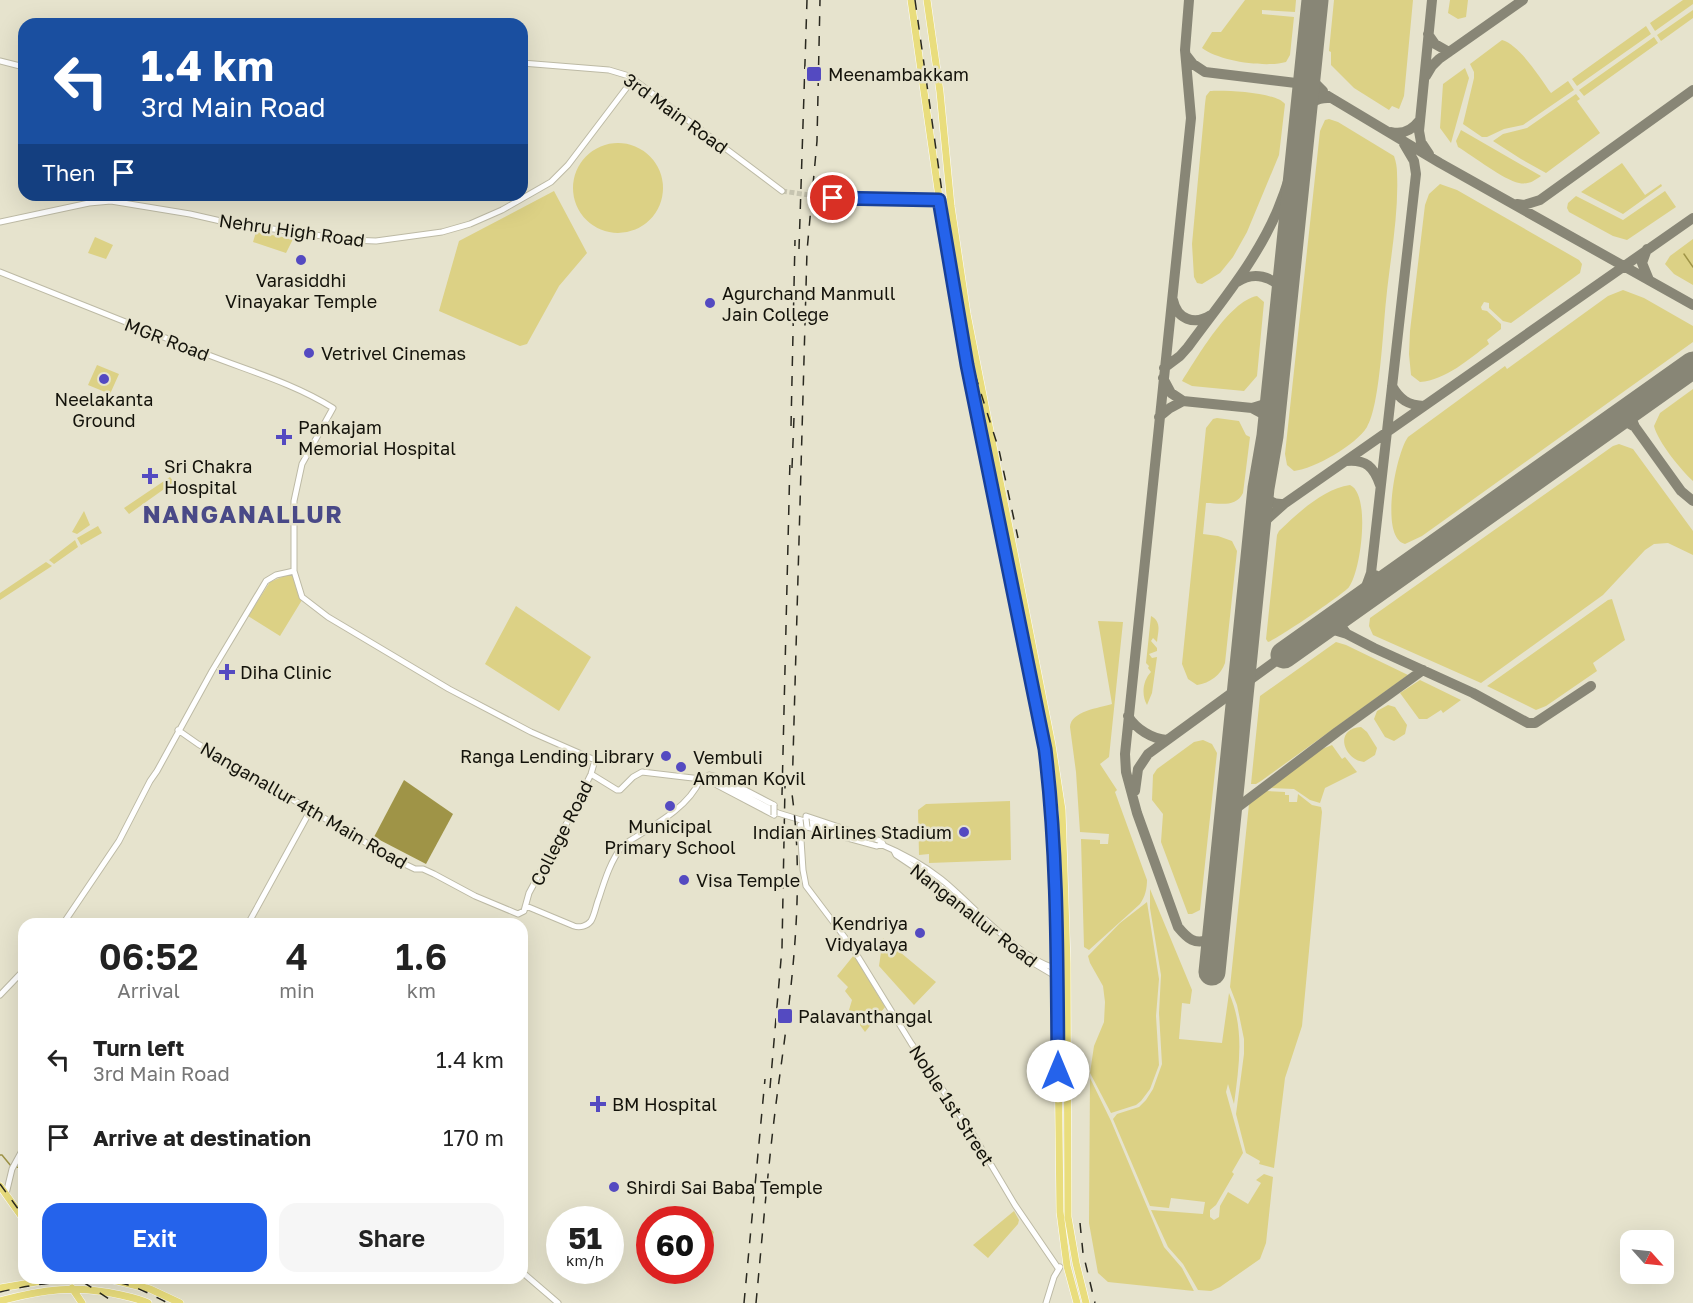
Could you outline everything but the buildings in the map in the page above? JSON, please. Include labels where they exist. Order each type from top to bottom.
[{"type":"main road","points":[[911,0],[939,200],[967,365],[1045,749],[1052,811],[1057,973],[1058,1126],[1067,1266],[1077,1303]]},
{"type":"main road","points":[[927,0],[940,92],[951,206],[968,314],[1052,745],[1062,810],[1067,973],[1064,1218],[1086,1303]]},
{"type":"main road","points":[[0,1186],[18,1211]]},
{"type":"main road","points":[[1067,1266],[1076,1263]]},
{"type":"main road","points":[[0,1288],[24,1284]]},
{"type":"main road","points":[[132,1284],[150,1289],[180,1303]]},
{"type":"main road","points":[[72,1288],[81,1303]]},
{"type":"main road","points":[[0,1301],[28,1294],[72,1288],[97,1290],[148,1303]]},
{"type":"street","points":[[0,62],[18,66]]},
{"type":"street","name":"3rd Main Road","points":[[528,63],[609,70],[634,78],[782,191]]},
{"type":"street","name":"Nehru High Road","points":[[528,195],[552,182],[568,165],[634,78]]},
{"type":"street","points":[[829,198],[939,200]]},
{"type":"street","name":"Nehru High Road","points":[[0,222],[89,202],[111,201],[225,222],[350,240],[376,241],[442,232],[470,225],[518,201]]},
{"type":"street","name":"MGR Road","points":[[0,272],[130,325],[312,394],[333,408],[302,464],[294,501],[294,571]]},
{"type":"street","points":[[67,918],[119,841],[178,730],[266,581],[276,575],[294,571]]},
{"type":"street","name":"College Road","points":[[294,571],[302,597],[328,617],[449,689],[531,732],[595,760],[591,774],[529,893],[526,906]]},
{"type":"street","name":"Nanganallur 4th Main Road","points":[[178,730],[392,858],[415,869],[423,869],[434,874],[506,910],[518,914],[524,911],[526,906]]},
{"type":"street","points":[[526,906],[574,926],[587,924],[593,917],[614,859],[623,845],[672,814],[694,792],[701,780],[709,775],[721,777],[774,805],[774,815],[719,785],[701,780],[642,772],[620,790],[614,789],[591,774]]},
{"type":"street","name":"Nanganallur Road","points":[[701,780],[718,781],[778,813],[883,844],[928,869],[1022,956],[1057,973]]},
{"type":"street","points":[[251,918],[310,811]]},
{"type":"street","points":[[806,816],[881,841],[883,844],[877,846],[807,827],[806,816]]},
{"type":"street","name":"Noble 1st Street","points":[[807,827],[800,825],[802,870],[806,886],[852,947],[911,1043],[974,1136],[1015,1205],[1058,1268]]},
{"type":"street","points":[[1057,973],[1067,973]]},
{"type":"street","points":[[0,995],[18,976]]},
{"type":"street","points":[[6,1194],[13,1166],[18,1158]]},
{"type":"street","points":[[1046,1303],[1058,1268],[1067,1266]]},
{"type":"street","points":[[528,1277],[558,1303]]},
{"type":"shaded area","points":[[1245,0],[1296,0],[1295,12],[1262,10],[1262,14],[1294,17],[1290,55],[1286,62],[1255,64],[1242,62],[1219,57],[1202,48],[1212,32],[1221,32]]},
{"type":"shaded area","points":[[1334,0],[1413,0],[1404,96],[1399,109],[1392,106],[1389,110],[1354,88],[1331,65],[1331,52],[1329,51]]},
{"type":"shaded area","points":[[1450,0],[1468,0],[1466,17],[1458,19],[1448,13]]},
{"type":"shaded area","points":[[1683,0],[1693,0],[1693,4],[1655,31],[1650,23]]},
{"type":"shaded area","points":[[1693,10],[1693,18],[1661,41],[1657,35]]},
{"type":"shaded area","points":[[1646,26],[1651,34],[1577,86],[1572,79]]},
{"type":"shaded area","points":[[1654,37],[1658,43],[1584,96],[1579,90]]},
{"type":"shaded area","points":[[1502,40],[1523,55],[1551,93],[1568,81],[1574,90],[1523,125],[1482,137],[1463,124],[1474,78],[1470,64]]},
{"type":"shaded area","points":[[1465,68],[1469,78],[1451,143],[1440,128],[1443,84]]},
{"type":"shaded area","points":[[1210,91],[1261,94],[1285,104],[1279,155],[1247,232],[1233,257],[1220,273],[1202,284],[1197,283],[1194,277],[1192,244],[1205,104],[1206,96]]},
{"type":"shaded area","points":[[1576,94],[1580,99],[1577,101],[1600,133],[1546,173],[1493,141],[1503,134],[1527,128]]},
{"type":"shaded area","points":[[1325,120],[1338,122],[1394,156],[1397,171],[1395,221],[1380,367],[1375,402],[1367,427],[1354,441],[1334,455],[1312,466],[1294,471],[1287,465],[1285,454],[1320,131]]},
{"type":"shaded area","points":[[1461,130],[1541,176],[1525,183],[1505,177],[1458,147],[1456,141]]},
{"type":"shaded area","points":[[618,143],[635,147],[650,156],[659,171],[663,188],[659,205],[650,220],[635,229],[618,233],[601,229],[586,220],[577,205],[573,188],[577,171],[586,156],[601,147]]},
{"type":"shaded area","points":[[1622,163],[1645,195],[1661,184],[1662,186],[1623,214],[1581,192]]},
{"type":"shaded area","points":[[1440,184],[1457,190],[1579,260],[1582,264],[1580,273],[1511,323],[1503,321],[1489,308],[1489,303],[1484,302],[1482,310],[1487,311],[1501,324],[1501,329],[1487,340],[1489,344],[1448,373],[1420,382],[1411,375],[1410,331],[1425,205],[1429,194]]},
{"type":"shaded area","points":[[554,191],[587,253],[559,286],[527,344],[520,346],[439,311],[459,241]]},
{"type":"shaded area","points":[[1665,191],[1676,207],[1627,240],[1613,236],[1569,212],[1567,208],[1568,203],[1576,196],[1623,220]]},
{"type":"shaded area","points":[[256,232],[293,239],[286,253],[253,242]]},
{"type":"shaded area","points":[[95,237],[113,245],[106,259],[88,253]]},
{"type":"shaded area","points":[[1693,239],[1693,285],[1674,274],[1665,264],[1670,256]]},
{"type":"shaded area","points":[[1623,290],[1644,298],[1693,326],[1693,342],[1422,536],[1405,544],[1397,538],[1391,512],[1392,494],[1399,460],[1408,437],[1505,366],[1507,369],[1608,296]]},
{"type":"shaded area","points":[[1257,296],[1264,302],[1257,376],[1244,391],[1192,386],[1182,381],[1225,319],[1246,300]]},
{"type":"shaded area","name":"Neelakanta Ground","points":[[97,365],[119,374],[110,394],[88,385]]},
{"type":"shaded area","points":[[1693,389],[1693,481],[1665,448],[1654,426],[1660,413]]},
{"type":"shaded area","points":[[1213,419],[1239,421],[1246,435],[1250,437],[1243,493],[1240,498],[1227,504],[1206,503],[1203,534],[1232,541],[1237,551],[1225,663],[1214,678],[1197,685],[1188,679],[1182,664],[1206,428]]},
{"type":"shaded area","points":[[1619,444],[1633,449],[1693,531],[1693,555],[1668,543],[1654,544],[1645,550],[1603,595],[1481,683],[1373,635],[1369,626],[1370,618]]},
{"type":"shaded area","points":[[170,477],[174,482],[129,514],[124,508]]},
{"type":"shaded area","points":[[1350,485],[1356,491],[1360,502],[1362,533],[1357,566],[1349,587],[1310,616],[1268,642],[1266,639],[1279,531],[1330,491]]},
{"type":"shaded area","points":[[84,511],[90,525],[77,534],[72,532]]},
{"type":"shaded area","points":[[98,526],[102,533],[81,545],[77,538]]},
{"type":"shaded area","points":[[75,540],[78,547],[54,564],[49,560]]},
{"type":"shaded area","points":[[46,562],[52,566],[0,600],[0,593]]},
{"type":"shaded area","points":[[294,572],[302,600],[280,636],[248,616],[270,582]]},
{"type":"shaded area","points":[[1612,599],[1625,640],[1593,663],[1597,671],[1546,706],[1536,710],[1487,686],[1608,600]]},
{"type":"shaded area","points":[[516,606],[591,657],[559,711],[485,664]]},
{"type":"shaded area","points":[[1151,616],[1158,624],[1157,642],[1153,638],[1151,641],[1157,651],[1149,654],[1152,658],[1157,657],[1152,693],[1147,705],[1144,692],[1146,679],[1151,672],[1146,663]]},
{"type":"shaded area","points":[[1098,621],[1123,622],[1109,757],[1100,764],[1117,790],[1115,792],[1147,880],[1140,904],[1089,950],[1084,947],[1081,839],[1100,840],[1100,844],[1108,844],[1109,834],[1080,832],[1070,727],[1075,717],[1080,714],[1112,704]]},
{"type":"shaded area","points":[[1336,642],[1408,675],[1261,781],[1251,784],[1260,696]]},
{"type":"shaded area","points":[[1420,680],[1461,700],[1443,713],[1441,710],[1427,719],[1419,719],[1400,693]]},
{"type":"shaded area","points":[[1388,705],[1395,707],[1407,725],[1405,734],[1394,741],[1385,737],[1374,719],[1377,711]]},
{"type":"shaded area","points":[[1361,727],[1377,748],[1375,755],[1364,762],[1351,756],[1344,744],[1347,733]]},
{"type":"shaded area","points":[[1203,740],[1212,744],[1217,753],[1200,910],[1188,914],[1161,842],[1163,814],[1152,800],[1153,775],[1157,769],[1194,742]]},
{"type":"shaded area","points":[[1332,745],[1342,759],[1345,757],[1357,772],[1325,788],[1320,803],[1310,800],[1294,789],[1268,788],[1322,749]]},
{"type":"shaded area","points":[[404,780],[453,814],[426,864],[374,837]]},
{"type":"shaded area","points":[[1265,791],[1285,792],[1285,795],[1289,795],[1289,802],[1297,802],[1298,794],[1312,805],[1321,807],[1322,812],[1302,1026],[1285,1078],[1274,1168],[1259,1164],[1260,1161],[1246,1153],[1236,1114],[1244,1039],[1237,1005],[1230,987],[1249,804]]},
{"type":"shaded area","name":"Indian Airlines Stadium","points":[[1010,801],[1011,860],[929,863],[929,854],[919,855],[918,810],[926,804]]},
{"type":"shaded area","points":[[1150,889],[1192,990],[1190,1004],[1182,1003],[1179,1039],[1222,1043],[1229,993],[1237,1020],[1238,1076],[1234,1104],[1228,1084],[1226,1092],[1243,1153],[1232,1172],[1234,1174],[1216,1205],[1210,1210],[1210,1217],[1214,1220],[1219,1217],[1220,1206],[1228,1192],[1248,1204],[1261,1183],[1256,1180],[1264,1174],[1273,1177],[1266,1243],[1260,1259],[1211,1291],[1198,1290],[1183,1264],[1168,1247],[1151,1210],[1203,1214],[1205,1202],[1171,1198],[1169,1208],[1150,1206],[1113,1119],[1117,1114],[1139,1107],[1146,1100],[1153,1089],[1162,1064],[1159,1013],[1161,975],[1150,908]]},
{"type":"shaded area","points":[[1147,902],[1159,979],[1156,1016],[1159,1065],[1150,1089],[1141,1101],[1136,1105],[1111,1113],[1090,1073],[1094,1046],[1104,1022],[1105,1002],[1103,986],[1088,956],[1120,923]]},
{"type":"shaded area","points":[[883,938],[936,982],[914,1005],[879,966]]},
{"type":"shaded area","points":[[854,955],[885,1007],[865,1032],[849,1010],[852,1000],[845,991],[848,987],[837,976]]},
{"type":"shaded area","points":[[1090,1078],[1111,1121],[1164,1247],[1182,1268],[1194,1291],[1108,1282],[1098,1273],[1089,1223]]},
{"type":"shaded area","points":[[1014,1211],[1019,1220],[1018,1224],[988,1258],[973,1245]]},
{"type":"waterway","points":[[1684,254],[1693,267]]},
{"type":"waterway","points":[[0,1155],[11,1166]]},
{"type":"taxiway","points":[[1189,0],[1185,50],[1191,118],[1125,754],[1126,772],[1137,813],[1178,927],[1188,937],[1200,942],[1210,939],[1216,932]]},
{"type":"taxiway","points":[[1429,154],[1421,142],[1419,131],[1432,0]]},
{"type":"taxiway","points":[[1426,76],[1439,59],[1523,0]]},
{"type":"taxiway","points":[[1428,34],[1435,44],[1449,52]]},
{"type":"taxiway","points":[[1186,55],[1193,64],[1205,72],[1296,83],[1328,96],[1440,163],[1693,305]]},
{"type":"taxiway","points":[[1309,66],[1314,82],[1323,91]]},
{"type":"taxiway","points":[[1517,204],[1524,205],[1540,200],[1693,90]]},
{"type":"taxiway","points":[[1303,116],[1313,102],[1330,98]]},
{"type":"taxiway","points":[[1391,132],[1407,131],[1419,121]]},
{"type":"taxiway","points":[[1164,368],[1188,347],[1260,246],[1282,200],[1301,135]]},
{"type":"taxiway","points":[[1355,606],[1363,595],[1371,573],[1416,174],[1414,161],[1404,144]]},
{"type":"taxiway","points":[[1256,534],[1265,521],[1284,504],[1693,218]]},
{"type":"taxiway","points":[[1647,249],[1642,263],[1649,280]]},
{"type":"taxiway","points":[[1237,282],[1250,277],[1262,277],[1274,282],[1284,291]]},
{"type":"taxiway","points":[[1173,300],[1178,312],[1187,319],[1198,320],[1211,315]]},
{"type":"taxiway","points":[[1163,378],[1171,393],[1183,401],[1252,408],[1265,404],[1274,395]]},
{"type":"taxiway","points":[[1392,386],[1405,401],[1424,406]]},
{"type":"taxiway","points":[[1159,417],[1183,401]]},
{"type":"taxiway","points":[[1635,407],[1632,420],[1635,427]]},
{"type":"taxiway","points":[[1252,408],[1265,415],[1271,423]]},
{"type":"taxiway","points":[[1612,423],[1626,422],[1635,427],[1681,491],[1693,501]]},
{"type":"taxiway","points":[[1346,461],[1364,463],[1375,473],[1380,485]]},
{"type":"taxiway","points":[[1261,488],[1270,501],[1284,504]]},
{"type":"taxiway","points":[[1371,573],[1382,579],[1396,577]]},
{"type":"taxiway","points":[[1341,616],[1340,625],[1347,634]]},
{"type":"taxiway","points":[[1318,631],[1334,630],[1347,634],[1473,693],[1528,723],[1535,723],[1591,686]]},
{"type":"taxiway","points":[[1135,791],[1138,769],[1148,754],[1284,655]]},
{"type":"taxiway","points":[[1226,816],[1423,670]]},
{"type":"taxiway","points":[[1128,716],[1145,732],[1156,738],[1167,740]]},
{"type":"runway","points":[[1212,972],[1261,488],[1270,436],[1315,0]]},
{"type":"runway","points":[[1284,655],[1693,365]]},
{"type":"tunnel","points":[[782,191],[829,198]]},
{"type":"railway","points":[[799,249],[807,0]]},
{"type":"railway","points":[[756,1303],[772,1136],[792,973],[797,902],[796,830],[792,794],[807,251],[817,141],[820,0]]},
{"type":"railway","points":[[915,0],[966,346],[999,450],[1018,538]]},
{"type":"railway","points":[[791,426],[795,240]]},
{"type":"railway","points":[[792,468],[794,417]]},
{"type":"railway","points":[[782,795],[790,459]]},
{"type":"railway","points":[[770,1088],[782,948],[785,786]]},
{"type":"railway","points":[[744,1303],[765,1079]]},
{"type":"railway","points":[[0,1184],[18,1209]]},
{"type":"railway","points":[[1080,1223],[1083,1253],[1095,1303]]},
{"type":"railway","points":[[0,1292],[46,1284]]},
{"type":"railway","points":[[86,1284],[115,1303]]},
{"type":"railway","points":[[123,1284],[168,1303]]},
{"type":"place","name":"Meenambakkam","points":[[814,74]]},
{"type":"place","name":"Varasiddhi Vinayakar Temple","points":[[301,260]]},
{"type":"place","name":"Agurchand Manmull Jain College","points":[[710,303]]},
{"type":"place","name":"Vetrivel Cinemas","points":[[309,353]]},
{"type":"place","name":"Neelakanta Ground","points":[[104,379]]},
{"type":"place","name":"Pankajam Memorial Hospital","points":[[284,437]]},
{"type":"place","name":"Sri Chakra Hospital","points":[[150,476]]},
{"type":"place","name":"Diha Clinic","points":[[227,672]]},
{"type":"place","name":"Ranga Lending Library","points":[[666,756]]},
{"type":"place","name":"Vembuli Amman Kovil","points":[[681,767]]},
{"type":"place","name":"Municipal Primary School","points":[[670,806]]},
{"type":"place","name":"Indian Airlines Stadium","points":[[964,832]]},
{"type":"place","name":"Visa Temple","points":[[684,880]]},
{"type":"place","name":"Kendriya Vidyalaya","points":[[920,933]]},
{"type":"place","name":"Palavanthangal","points":[[785,1016]]},
{"type":"place","name":"BM Hospital","points":[[598,1104]]},
{"type":"place","name":"Shirdi Sai Baba Temple","points":[[614,1187]]},
{"type":"district","name":"NANGANALLUR","points":[[243,513]]},
{"type":"route","points":[[833,198],[939,200],[967,365],[1045,749],[1052,811],[1058,1071]]}]
